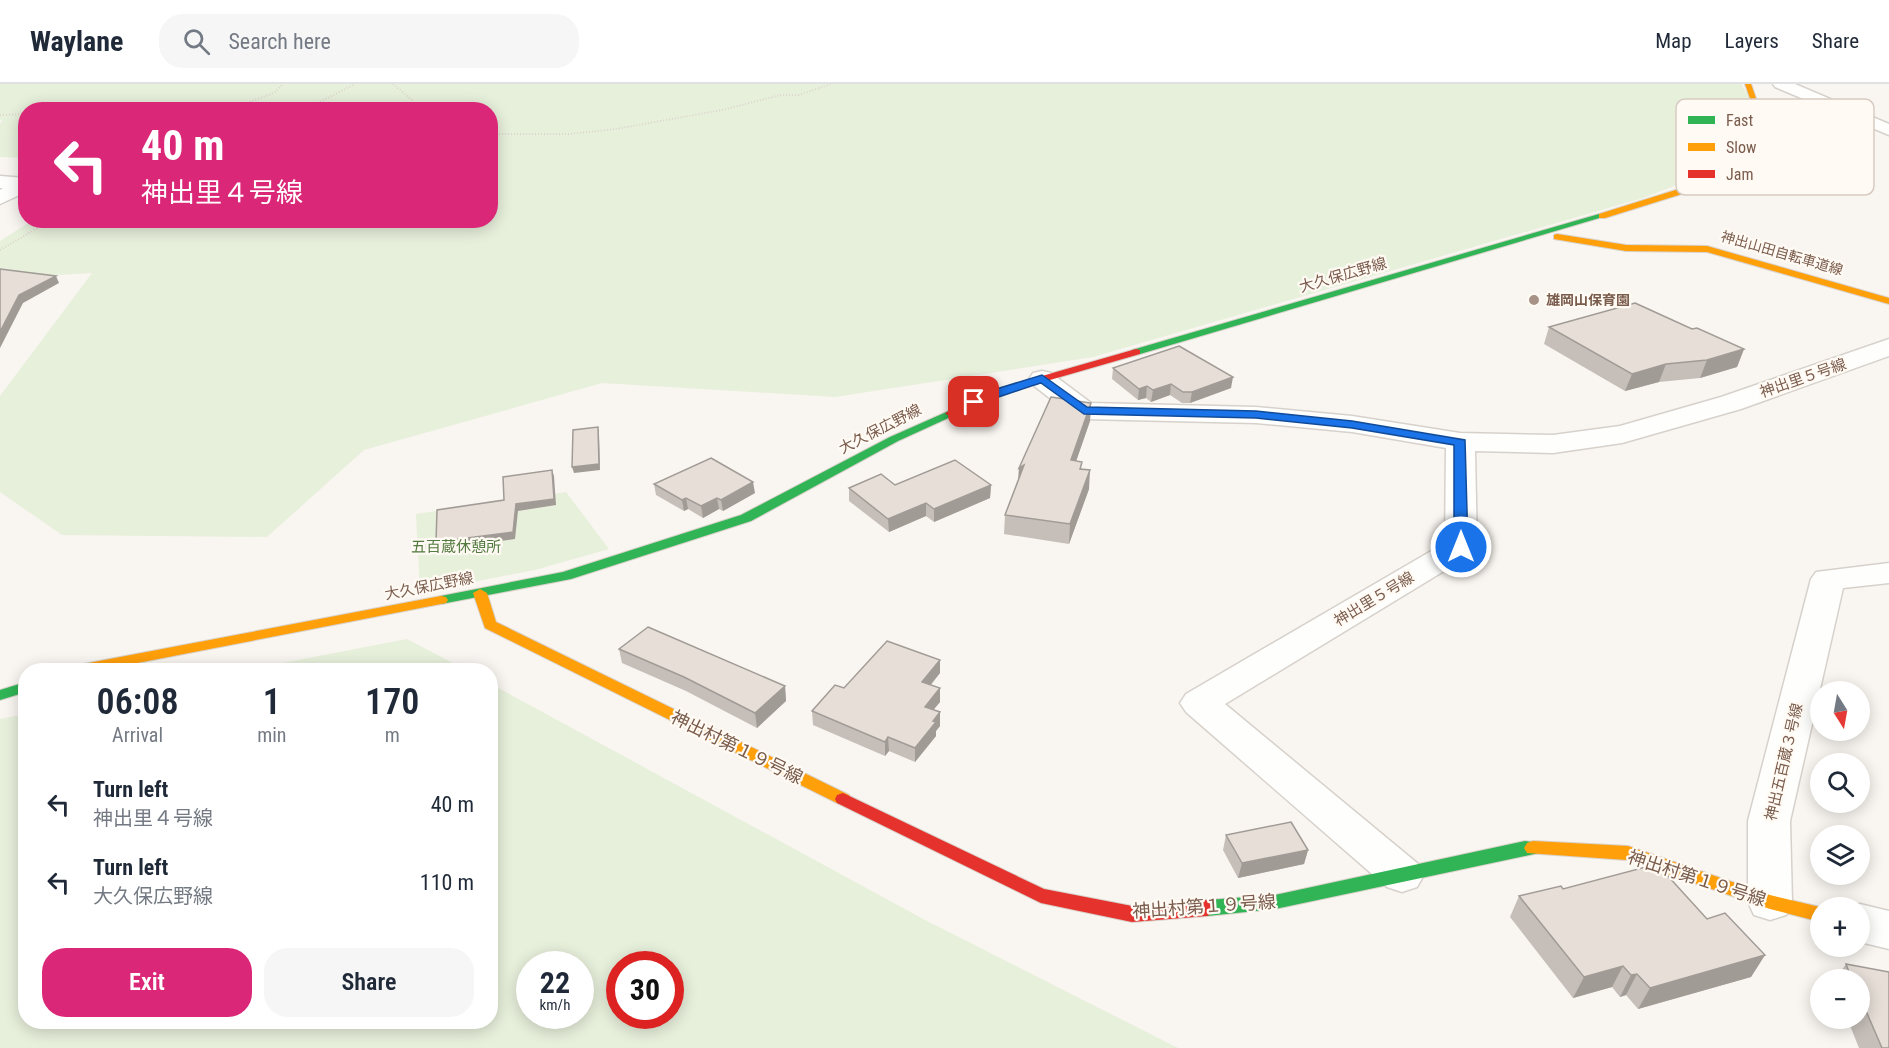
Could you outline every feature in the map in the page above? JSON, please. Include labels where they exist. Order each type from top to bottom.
[{"type":"street","name":"大久保広野線","points":[[1748,84],[1753,99]]},
{"type":"street","points":[[1781,84],[1816,99]]},
{"type":"street","points":[[1874,118],[1889,117]]},
{"type":"street","points":[[1874,124],[1889,130]]},
{"type":"street","points":[[0,182],[18,183]]},
{"type":"street","points":[[0,198],[18,188]]},
{"type":"street","name":"大久保広野線","points":[[115,663],[566,576],[746,518],[894,439],[994,393],[1547,236],[1676,194]]},
{"type":"street","name":"神出山田自転車道線","points":[[1547,236],[1626,248],[1707,249],[1889,301]]},
{"type":"street","name":"神出里５号線","points":[[1402,875],[1199,703],[1461,547],[1460,442],[1553,444],[1622,434],[1731,403],[1851,362],[1889,346]]},
{"type":"street","points":[[1042,379],[1084,411],[1256,415],[1352,424],[1460,442]]},
{"type":"street","name":"神出五百蔵３号線","points":[[1770,903],[1769,820],[1828,579],[1889,573]]},
{"type":"street","name":"神出村第１９号線","points":[[480,593],[490,625],[1041,896],[1132,914],[1275,902],[1525,848],[1628,853],[1770,903],[1810,912]]},
{"type":"street","points":[[0,694],[18,689]]},
{"type":"street","points":[[1870,925],[1889,930]]},
{"type":"path","points":[[249,102],[274,93],[283,84]]},
{"type":"path","points":[[320,102],[355,84]]},
{"type":"path","points":[[393,84],[412,102]]},
{"type":"path","points":[[498,134],[569,134],[616,129],[722,110],[780,95],[798,95],[831,84]]},
{"type":"path","points":[[0,115],[18,114]]},
{"type":"path","points":[[0,250],[37,228]]},
{"type":"green space","points":[[0,84],[1741,84],[1751,99],[1676,99],[1676,185],[1643,198],[1093,357],[835,397],[602,383],[364,450],[267,537],[62,535],[0,492],[0,396],[92,273],[0,278],[0,241],[20,228],[498,228],[498,102],[18,102],[18,158],[0,157],[0,123],[2,122],[0,119]]},
{"type":"green space","name":"五百蔵休憩所","points":[[566,492],[609,549],[535,570],[420,592],[416,514]]},
{"type":"green space","points":[[407,639],[453,663],[282,663]]},
{"type":"green space","points":[[498,688],[925,920],[1178,1048],[0,1048],[0,719],[18,715],[18,1029],[498,1029]]},
{"type":"building","points":[[0,269],[56,276],[19,295],[0,332]]},
{"type":"building","points":[[1635,303],[1744,349],[1707,360],[1666,364],[1632,374],[1549,327]]},
{"type":"building","points":[[1179,346],[1233,377],[1192,392],[1183,392],[1171,384],[1153,390],[1147,386],[1139,389],[1113,368]]},
{"type":"building","points":[[1051,397],[1091,403],[1071,460],[1082,462],[1080,469],[1090,470],[1070,524],[1005,515],[1024,465],[1019,468]]},
{"type":"building","points":[[598,427],[599,464],[572,467],[573,430]]},
{"type":"building","points":[[711,458],[753,482],[721,500],[717,498],[701,506],[686,498],[682,500],[654,484]]},
{"type":"building","points":[[955,460],[991,485],[934,509],[926,503],[888,519],[849,488],[881,474],[895,485]]},
{"type":"building","points":[[552,470],[554,499],[516,504],[513,532],[436,542],[437,510],[504,500],[503,477]]},
{"type":"building","points":[[648,627],[785,686],[755,713],[684,677],[619,649]]},
{"type":"building","points":[[887,641],[940,660],[922,682],[940,688],[925,707],[940,712],[933,721],[936,722],[915,748],[888,737],[885,742],[812,711],[835,685],[844,688]]},
{"type":"building","points":[[1291,822],[1308,850],[1242,863],[1226,835]]},
{"type":"building","points":[[1657,864],[1707,919],[1725,913],[1765,955],[1650,988],[1637,974],[1631,975],[1623,966],[1584,977],[1519,896],[1561,886],[1563,889]]},
{"type":"building","points":[[1846,964],[1889,972],[1889,1048],[1882,1048],[1870,1020],[1870,969],[1848,969]]},
{"type":"traffic: fast","points":[[1136,352],[1602,216]]},
{"type":"traffic: fast","points":[[441,600],[566,576],[746,518],[894,439],[951,413]]},
{"type":"traffic: fast","points":[[0,695],[18,689]]},
{"type":"traffic: fast","points":[[1207,908],[1275,902],[1533,848]]},
{"type":"traffic: slow","points":[[1748,84],[1753,99]]},
{"type":"traffic: slow","points":[[1602,216],[1676,193]]},
{"type":"traffic: slow","points":[[1557,237],[1626,248],[1707,249],[1889,301]]},
{"type":"traffic: slow","points":[[480,593],[490,625],[843,799]]},
{"type":"traffic: slow","points":[[114,663],[441,600]]},
{"type":"traffic: slow","points":[[1533,848],[1628,853],[1770,902],[1810,911]]},
{"type":"traffic: jam","points":[[951,413],[994,393],[1136,352]]},
{"type":"traffic: jam","points":[[843,799],[1041,896],[1132,914],[1207,908]]},
{"type":"place","name":"雄岡山保育園","points":[[1534,300]]},
{"type":"route","points":[[974,402],[994,393],[1042,379],[1084,411],[1256,415],[1352,424],[1460,442],[1461,547]]}]
